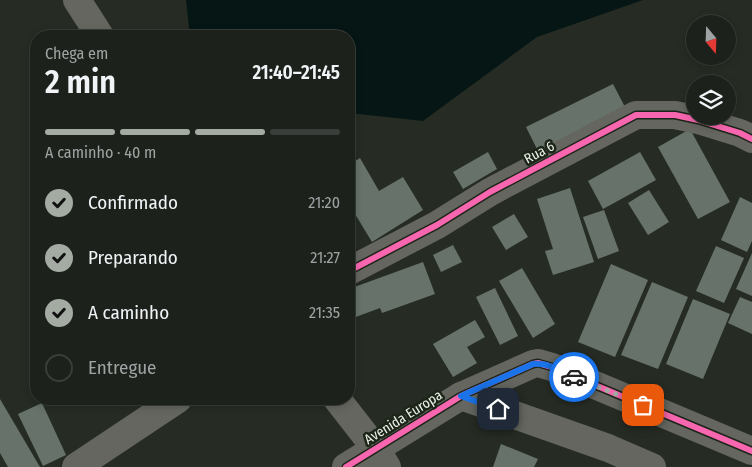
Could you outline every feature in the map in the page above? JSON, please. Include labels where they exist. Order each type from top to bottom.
[{"type":"street","points":[[77,0],[96,30]]},
{"type":"street","name":"Rua 6","points":[[355,268],[437,225],[490,192],[636,115],[675,115],[740,132],[752,139]]},
{"type":"street","name":"Avenida Europa","points":[[346,467],[381,458],[461,396],[538,363],[552,367],[752,451]]},
{"type":"street","points":[[461,396],[608,448],[652,467]]},
{"type":"street","points":[[76,467],[169,405]]},
{"type":"street","points":[[342,405],[381,458]]},
{"type":"shaded area","points":[[186,0],[643,0],[537,37],[423,121],[355,114],[355,30],[189,30]]},
{"type":"building","points":[[613,84],[626,109],[538,151],[526,127]]},
{"type":"building","points":[[690,129],[730,202],[698,219],[658,147]]},
{"type":"building","points":[[488,152],[497,169],[463,189],[453,172]]},
{"type":"building","points":[[640,152],[656,180],[603,209],[588,181]]},
{"type":"building","points":[[360,158],[379,191],[403,177],[423,210],[372,242],[355,214],[355,161]]},
{"type":"building","points":[[570,188],[594,262],[553,275],[545,251],[553,249],[537,199]]},
{"type":"building","points":[[649,190],[669,222],[648,235],[628,203]]},
{"type":"building","points":[[740,197],[752,203],[752,241],[747,252],[721,240]]},
{"type":"building","points":[[604,210],[619,251],[598,259],[583,217]]},
{"type":"building","points":[[514,214],[528,237],[506,250],[492,227]]},
{"type":"building","points":[[453,245],[462,262],[441,272],[433,255]]},
{"type":"building","points":[[716,246],[744,258],[724,303],[696,291]]},
{"type":"building","points":[[752,253],[752,296],[736,289]]},
{"type":"building","points":[[423,262],[435,294],[382,313],[380,308],[355,317],[355,287]]},
{"type":"building","points":[[611,264],[648,280],[615,357],[578,342]]},
{"type":"building","points":[[522,268],[555,324],[533,338],[499,281]]},
{"type":"building","points":[[652,282],[688,297],[658,369],[621,355]]},
{"type":"building","points":[[495,288],[518,336],[500,345],[476,297]]},
{"type":"building","points":[[740,297],[752,302],[752,334],[728,323]]},
{"type":"building","points":[[693,299],[730,314],[703,379],[666,364]]},
{"type":"building","points":[[475,320],[485,337],[467,347],[477,363],[453,377],[433,344]]},
{"type":"building","points":[[0,399],[40,467],[8,467],[0,453]]},
{"type":"building","points":[[38,405],[43,405],[66,455],[43,466],[18,414]]},
{"type":"building","points":[[501,444],[538,459],[534,467],[493,467]]},
{"type":"cycle path","points":[[355,268],[437,225],[490,192],[636,115],[675,115],[740,133],[752,139]]},
{"type":"cycle path","points":[[346,467],[461,396],[538,363],[552,367],[752,451]]},
{"type":"way so far","points":[[574,377],[643,405]]},
{"type":"route","points":[[498,409],[461,396],[538,363],[574,377]]}]
